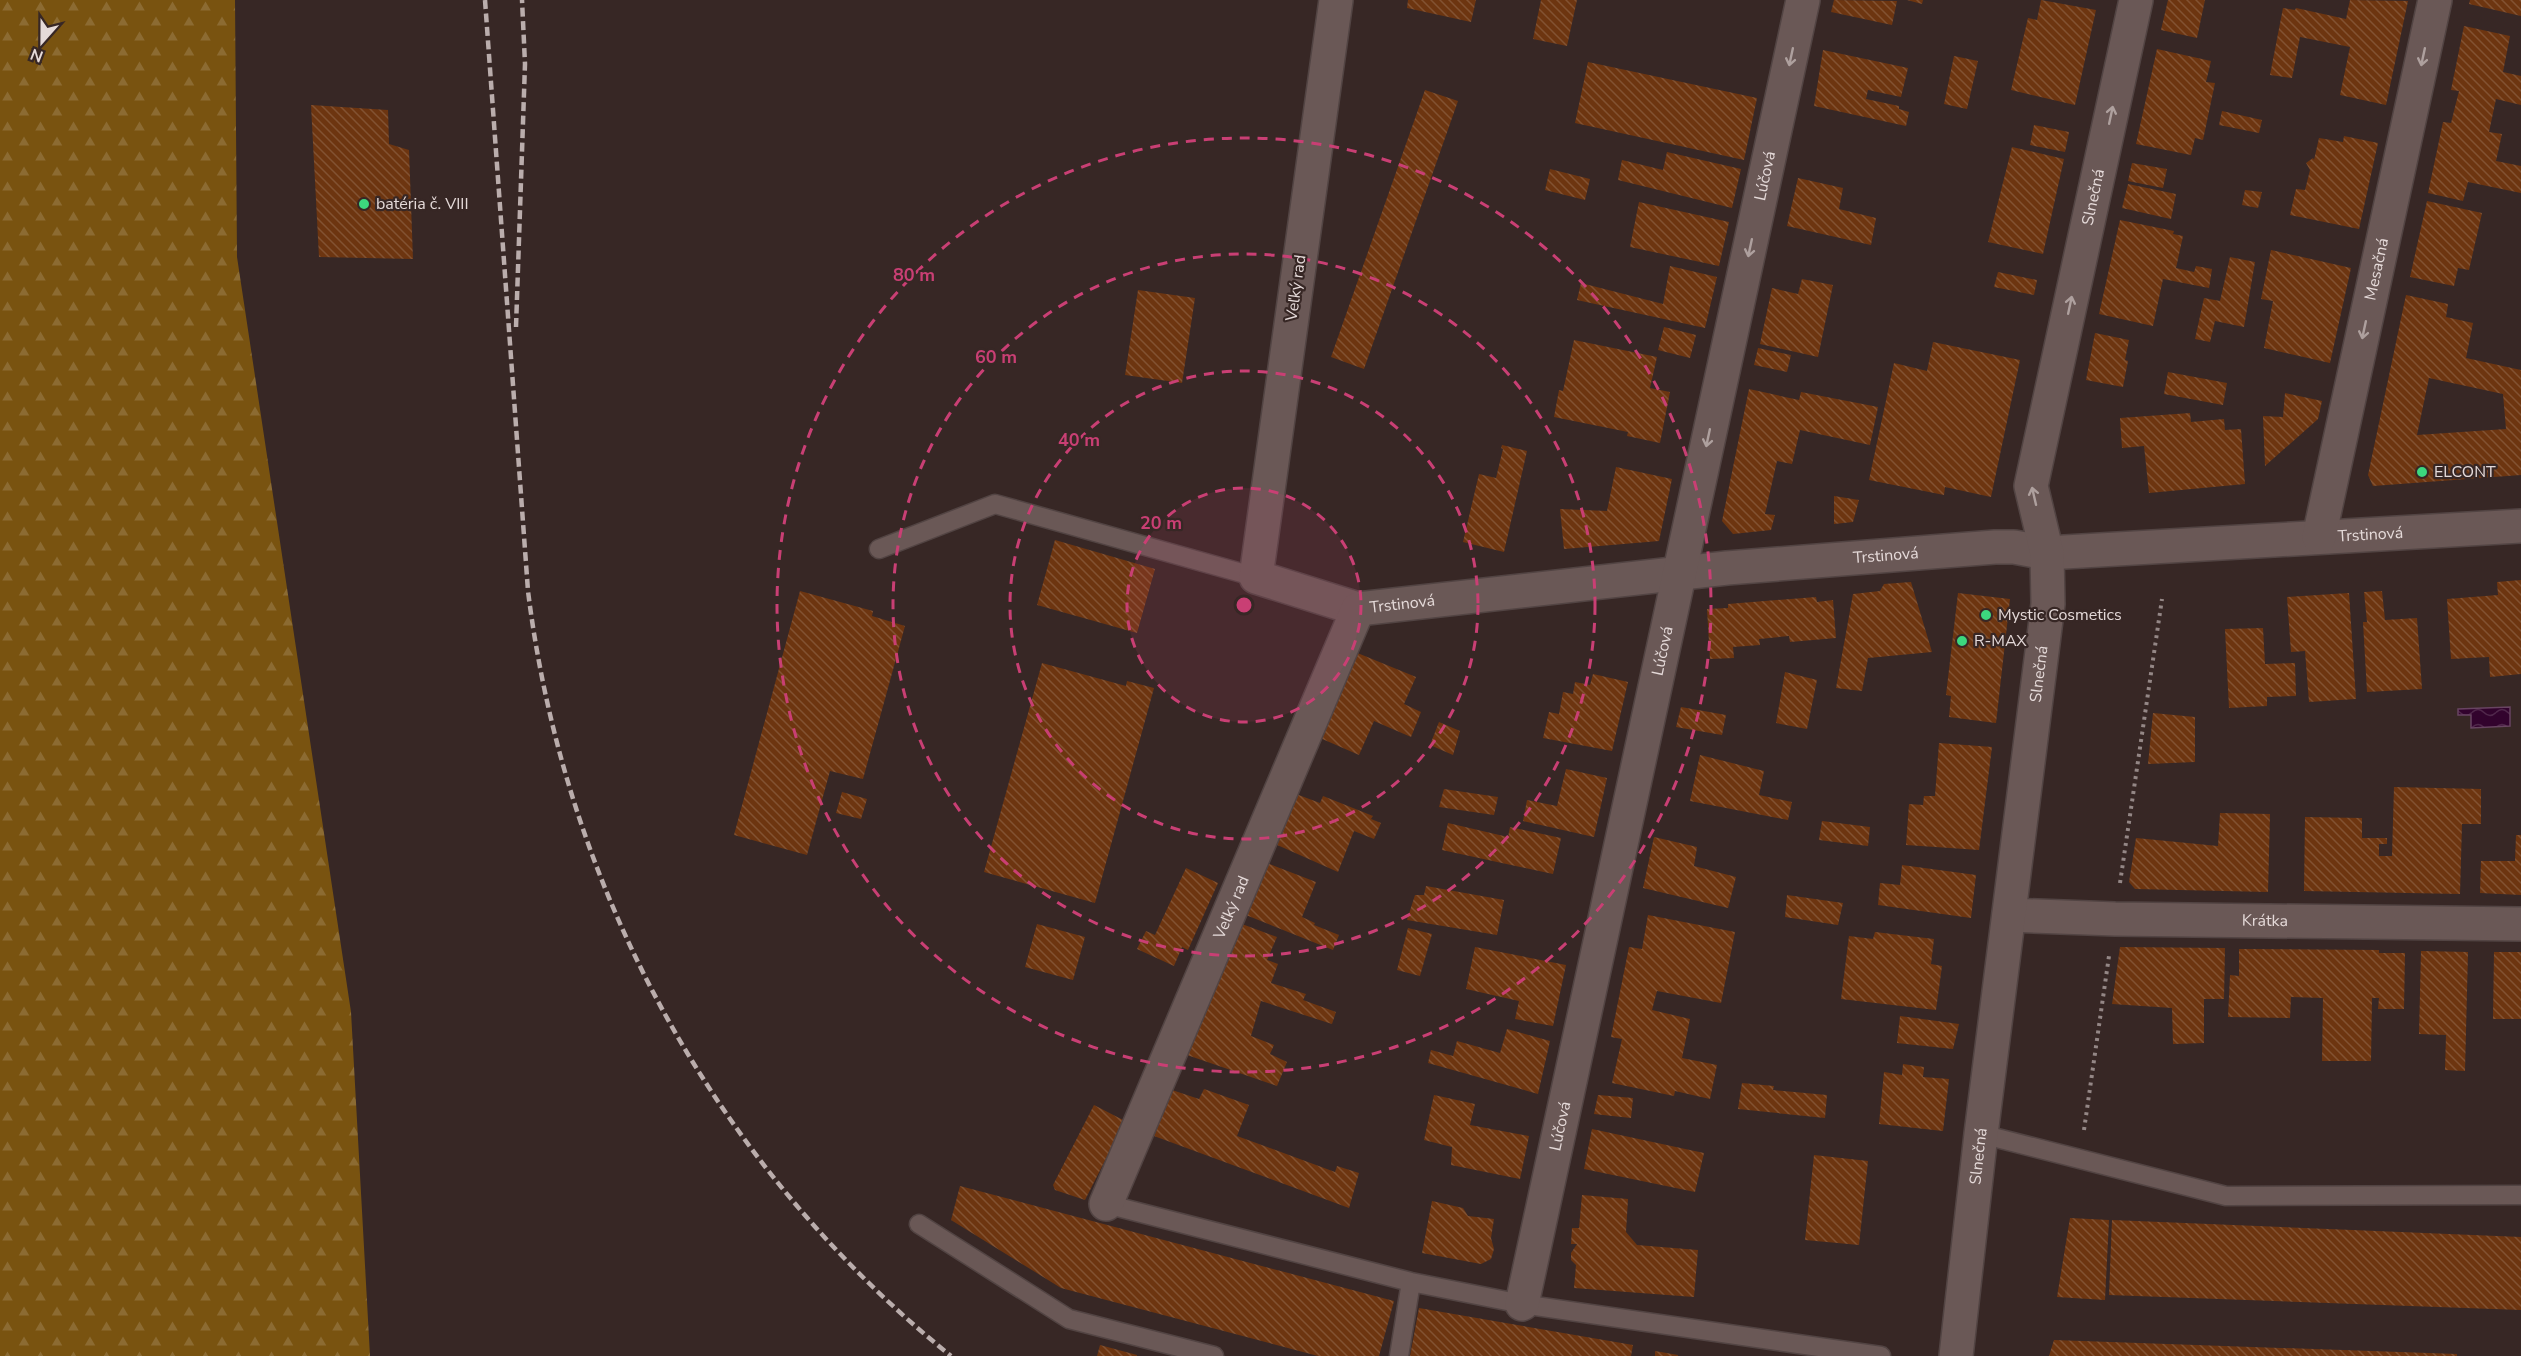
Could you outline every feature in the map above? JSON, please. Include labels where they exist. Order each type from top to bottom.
[{"type":"street","name":"Veľký rad","points":[[1256,577],[1336,0]]},
{"type":"street","name":"Lúčová","points":[[1522,1304],[1803,0]]},
{"type":"street","name":"Slnečná","points":[[1956,1356],[1981,1134],[2048,604],[2047,553],[2031,486],[2136,0]]},
{"type":"street","name":"Mesačná","points":[[2319,537],[2435,0]]},
{"type":"street","name":"Trstinová","points":[[1256,577],[1358,609],[1679,573],[1995,547],[2014,547],[2047,553],[2521,526]]},
{"type":"street","name":"Veľký rad","points":[[1106,1204],[1358,609]]},
{"type":"street","name":"Krátka","points":[[2009,915],[2115,919],[2521,924]]},
{"type":"lane","points":[[879,549],[995,504],[1256,577]]},
{"type":"lane","points":[[1981,1134],[2226,1196],[2521,1195]]},
{"type":"lane","points":[[1106,1204],[1411,1282],[1522,1304],[1881,1356]]},
{"type":"lane","points":[[919,1224],[1069,1319],[1214,1356]]},
{"type":"lane","points":[[1399,1356],[1411,1282]]},
{"type":"path","points":[[2080,1159],[2162,599]]},
{"type":"green space","points":[[0,0],[235,0],[237,257],[351,1012],[370,1356],[0,1356]]},
{"type":"water","points":[[2510,707],[2510,726],[2471,728],[2471,715],[2458,715],[2458,709]]},
{"type":"building","points":[[1408,0],[1476,0],[1471,22],[1407,8]]},
{"type":"building","points":[[1541,0],[1577,0],[1567,46],[1533,39]]},
{"type":"building","points":[[1834,0],[1897,1],[1892,25],[1831,12]]},
{"type":"building","points":[[1907,0],[1923,0],[1922,4]]},
{"type":"building","points":[[2041,0],[2096,10],[2075,105],[2011,90],[2028,18],[2037,20]]},
{"type":"building","points":[[2168,0],[2205,0],[2197,38],[2161,30]]},
{"type":"building","points":[[2350,0],[2408,1],[2386,105],[2340,95],[2350,47],[2300,37],[2292,78],[2270,75],[2283,8],[2295,10],[2296,8],[2346,19]]},
{"type":"building","points":[[2470,0],[2521,0],[2521,16],[2469,4]]},
{"type":"building","points":[[2464,26],[2510,36],[2503,72],[2521,76],[2521,105],[2496,99],[2489,132],[2502,134],[2496,161],[2521,166],[2521,193],[2468,182],[2463,201],[2428,193],[2443,122],[2451,123],[2459,91],[2451,90]]},
{"type":"building","points":[[2157,49],[2211,61],[2206,82],[2215,83],[2203,140],[2195,138],[2191,155],[2136,144]]},
{"type":"building","points":[[1823,50],[1908,68],[1901,97],[1868,90],[1866,99],[1899,106],[1899,109],[1909,112],[1906,126],[1814,106]]},
{"type":"building","points":[[1954,56],[1978,61],[1967,109],[1944,104]]},
{"type":"building","points":[[1588,62],[1757,98],[1744,160],[1575,123]]},
{"type":"building","points":[[1425,90],[1458,101],[1364,369],[1331,357]]},
{"type":"building","name":"batéria č. VIII","points":[[311,105],[388,110],[389,144],[409,150],[413,259],[319,257]]},
{"type":"building","points":[[2222,111],[2262,120],[2259,133],[2219,125]]},
{"type":"building","points":[[2034,125],[2069,132],[2065,152],[2030,145]]},
{"type":"building","points":[[2344,136],[2378,143],[2359,229],[2290,215],[2296,189],[2305,190],[2310,170],[2306,163],[2313,158],[2314,160],[2319,138],[2343,142]]},
{"type":"building","points":[[2012,147],[2064,159],[2043,254],[1988,242]]},
{"type":"building","points":[[1667,152],[1741,169],[1732,208],[1618,180],[1622,160],[1663,170]]},
{"type":"building","points":[[2132,163],[2167,169],[2163,188],[2128,181]]},
{"type":"building","points":[[1550,169],[1590,179],[1585,200],[1545,190]]},
{"type":"building","points":[[1798,178],[1843,188],[1839,209],[1876,218],[1871,245],[1787,226]]},
{"type":"building","points":[[2128,184],[2176,194],[2171,219],[2122,208]]},
{"type":"building","points":[[2245,190],[2262,192],[2258,208],[2242,205]]},
{"type":"building","points":[[2427,201],[2482,213],[2469,270],[2458,268],[2454,286],[2410,277]]},
{"type":"building","points":[[1639,202],[1729,222],[1719,266],[1630,247]]},
{"type":"building","points":[[2120,220],[2174,231],[2173,234],[2183,236],[2176,268],[2194,272],[2196,266],[2212,269],[2209,288],[2163,279],[2153,326],[2099,314]]},
{"type":"building","points":[[2271,250],[2351,268],[2330,363],[2264,348],[2273,301],[2261,299]]},
{"type":"building","points":[[2230,257],[2255,262],[2244,327],[2215,321],[2210,342],[2195,339],[2204,298],[2220,301]]},
{"type":"building","points":[[1670,266],[1717,277],[1705,328],[1577,300],[1581,283],[1663,304]]},
{"type":"building","points":[[1998,272],[2037,280],[2034,295],[1994,287]]},
{"type":"building","points":[[1802,279],[1833,285],[1818,357],[1760,344],[1772,288],[1798,294]]},
{"type":"building","points":[[1138,290],[1195,298],[1182,383],[1125,375]]},
{"type":"building","points":[[2406,295],[2448,304],[2446,317],[2473,323],[2466,358],[2521,370],[2521,475],[2373,486],[2368,475]],"holes":[[[2429,378],[2503,394],[2506,429],[2417,435]]]},
{"type":"building","points":[[1664,327],[1696,335],[1690,358],[1658,350]]},
{"type":"building","points":[[2095,333],[2129,340],[2123,387],[2086,380]]},
{"type":"building","points":[[1574,340],[1657,357],[1650,388],[1670,392],[1660,443],[1627,436],[1628,432],[1554,417],[1559,390],[1563,391]]},
{"type":"building","points":[[1933,342],[2020,360],[1991,497],[1945,487],[1944,495],[1869,480],[1894,363],[1927,371]]},
{"type":"building","points":[[1758,348],[1791,355],[1787,372],[1754,365]]},
{"type":"building","points":[[2168,372],[2227,383],[2223,405],[2164,394]]},
{"type":"building","points":[[1749,389],[1799,400],[1801,392],[1878,407],[1870,445],[1800,430],[1792,464],[1777,461],[1765,514],[1775,515],[1771,530],[1733,534],[1722,521]]},
{"type":"building","points":[[2285,393],[2322,401],[2318,419],[2265,466],[2263,416],[2283,417]]},
{"type":"building","points":[[2190,413],[2191,422],[2224,419],[2225,430],[2241,429],[2245,484],[2149,493],[2144,446],[2122,448],[2120,418]]},
{"type":"building","points":[[1502,445],[1527,451],[1504,552],[1463,542],[1479,474],[1496,478]]},
{"type":"building","points":[[1616,467],[1672,479],[1659,541],[1564,549],[1560,509],[1607,511]]},
{"type":"building","points":[[1834,496],[1859,500],[1853,522],[1834,524]]},
{"type":"building","points":[[1055,540],[1155,569],[1137,633],[1037,605]]},
{"type":"building","points":[[2521,580],[2521,674],[2490,677],[2489,657],[2451,659],[2447,599],[2498,595],[2497,582]]},
{"type":"building","points":[[1911,582],[1932,652],[1868,658],[1862,691],[1836,688],[1853,594],[1880,591],[1884,584]]},
{"type":"building","points":[[800,591],[873,611],[872,616],[905,626],[863,779],[830,771],[807,855],[734,835]]},
{"type":"building","points":[[2382,591],[2385,620],[2417,618],[2422,689],[2367,692],[2363,622],[2367,622],[2364,592]]},
{"type":"building","points":[[1958,593],[2010,599],[1996,723],[1949,717],[1951,696],[1946,695]]},
{"type":"building","points":[[2349,593],[2356,699],[2309,702],[2305,651],[2291,652],[2287,597]]},
{"type":"building","points":[[1816,597],[1817,602],[1833,600],[1836,638],[1790,642],[1789,636],[1759,639],[1760,645],[1733,647],[1734,658],[1710,659],[1707,609],[1728,608],[1728,604]]},
{"type":"building","points":[[2263,628],[2265,664],[2295,663],[2296,696],[2267,697],[2267,706],[2229,708],[2225,629]]},
{"type":"building","points":[[1355,652],[1416,677],[1404,704],[1421,712],[1411,737],[1374,721],[1359,755],[1320,738]]},
{"type":"building","points":[[1042,663],[1126,686],[1127,681],[1154,688],[1095,903],[984,872]]},
{"type":"building","points":[[1785,672],[1817,680],[1807,729],[1776,723]]},
{"type":"building","points":[[1593,674],[1628,682],[1612,751],[1543,738],[1549,712],[1559,714],[1563,692],[1573,694],[1575,682],[1590,685]]},
{"type":"building","points":[[1681,707],[1726,715],[1722,735],[1676,727]]},
{"type":"building","points":[[2153,713],[2195,717],[2195,762],[2148,764]]},
{"type":"building","points":[[1439,722],[1460,731],[1453,755],[1430,745]]},
{"type":"building","points":[[1939,743],[1992,747],[1979,850],[1906,845],[1909,804],[1923,805],[1924,796],[1935,796]]},
{"type":"building","points":[[1700,755],[1764,771],[1759,795],[1792,802],[1788,820],[1690,801]]},
{"type":"building","points":[[1566,769],[1607,778],[1594,837],[1523,821],[1527,800],[1557,806]]},
{"type":"building","points":[[2394,787],[2481,789],[2481,824],[2462,824],[2460,894],[2304,891],[2305,817],[2362,818],[2362,838],[2387,838],[2387,844],[2379,844],[2379,856],[2392,856]]},
{"type":"building","points":[[1444,789],[1498,797],[1494,815],[1439,807]]},
{"type":"building","points":[[842,792],[867,799],[861,819],[836,813]]},
{"type":"building","points":[[1296,794],[1320,803],[1323,796],[1373,816],[1371,819],[1381,823],[1374,839],[1354,831],[1338,872],[1275,844]]},
{"type":"building","points":[[2220,813],[2270,814],[2268,892],[2135,889],[2129,882],[2136,838],[2218,846]]},
{"type":"building","points":[[1822,821],[1870,827],[1868,846],[1819,840]]},
{"type":"building","points":[[1448,823],[1508,837],[1510,827],[1561,838],[1553,874],[1442,850]]},
{"type":"building","points":[[2516,835],[2521,835],[2521,895],[2480,893],[2481,861],[2515,861]]},
{"type":"building","points":[[1654,837],[1697,847],[1694,866],[1736,877],[1728,908],[1643,888]]},
{"type":"building","points":[[1267,863],[1316,882],[1302,917],[1315,923],[1314,925],[1339,935],[1333,950],[1246,915]]},
{"type":"building","points":[[1902,865],[1976,875],[1971,918],[1878,905],[1880,883],[1900,885]]},
{"type":"building","points":[[1186,868],[1218,883],[1188,950],[1182,947],[1174,966],[1137,949],[1146,931],[1155,935]]},
{"type":"building","points":[[1426,886],[1504,900],[1497,935],[1407,920],[1415,895],[1424,895]]},
{"type":"building","points":[[1787,895],[1843,903],[1838,925],[1785,917]]},
{"type":"building","points":[[1648,915],[1735,932],[1721,1003],[1657,991],[1652,1010],[1690,1019],[1682,1058],[1717,1065],[1710,1099],[1675,1091],[1674,1096],[1612,1083],[1622,1039],[1611,1037],[1629,947],[1642,949]]},
{"type":"building","points":[[1037,924],[1085,937],[1073,980],[1025,967]]},
{"type":"building","points":[[1242,924],[1277,937],[1267,960],[1278,964],[1271,983],[1306,994],[1303,1000],[1336,1012],[1332,1024],[1261,1001],[1251,1036],[1274,1045],[1270,1054],[1287,1062],[1277,1086],[1187,1055]]},
{"type":"building","points":[[1408,928],[1432,934],[1420,976],[1397,970]]},
{"type":"building","points":[[1875,932],[1934,939],[1931,964],[1942,966],[1936,1010],[1841,999],[1849,936],[1873,939]]},
{"type":"building","points":[[1475,947],[1566,965],[1553,1026],[1515,1019],[1519,1001],[1466,989]]},
{"type":"building","points":[[2120,947],[2225,948],[2224,999],[2204,999],[2204,1043],[2173,1044],[2172,1008],[2112,1004]]},
{"type":"building","points":[[2239,949],[2379,950],[2379,953],[2405,953],[2404,1009],[2378,1009],[2379,998],[2372,998],[2371,1061],[2322,1061],[2323,998],[2291,997],[2290,1018],[2228,1017],[2230,975],[2239,976]]},
{"type":"building","points":[[2421,951],[2468,952],[2465,1071],[2445,1070],[2446,1035],[2419,1034]]},
{"type":"building","points":[[2494,952],[2521,952],[2521,1019],[2493,1019]]},
{"type":"building","points":[[1900,1016],[1959,1024],[1953,1049],[1897,1043]]},
{"type":"building","points":[[1507,1029],[1550,1041],[1538,1094],[1428,1063],[1431,1050],[1453,1056],[1457,1041],[1500,1053]]},
{"type":"building","points":[[1903,1064],[1924,1067],[1923,1077],[1949,1079],[1943,1131],[1879,1124],[1884,1072],[1902,1075]]},
{"type":"building","points":[[1742,1083],[1774,1086],[1773,1090],[1827,1095],[1825,1118],[1738,1109]]},
{"type":"building","points":[[1204,1089],[1249,1105],[1237,1136],[1335,1172],[1337,1166],[1359,1173],[1349,1208],[1154,1136],[1172,1090],[1199,1099]]},
{"type":"building","points":[[1434,1095],[1475,1104],[1470,1125],[1529,1136],[1520,1179],[1451,1165],[1452,1147],[1424,1140]]},
{"type":"building","points":[[1598,1095],[1633,1098],[1631,1118],[1594,1114]]},
{"type":"building","points":[[1094,1105],[1125,1121],[1085,1200],[1055,1190],[1053,1185]]},
{"type":"building","points":[[1592,1129],[1704,1153],[1695,1192],[1584,1169]]},
{"type":"building","points":[[1814,1155],[1868,1161],[1859,1245],[1805,1240]]},
{"type":"building","points":[[960,1186],[1394,1301],[1379,1356],[1318,1356],[1061,1288],[951,1220]]},
{"type":"building","points":[[1582,1195],[1628,1199],[1626,1232],[1637,1245],[1698,1250],[1694,1297],[1574,1288],[1576,1265],[1571,1260],[1571,1253],[1577,1244],[1571,1244],[1572,1228],[1579,1228]]},
{"type":"building","points":[[1432,1201],[1463,1208],[1468,1216],[1494,1219],[1491,1238],[1494,1249],[1491,1259],[1481,1264],[1422,1253]]},
{"type":"building","points":[[2070,1218],[2109,1220],[2105,1300],[2057,1297]]},
{"type":"building","points":[[2112,1220],[2521,1237],[2521,1310],[2109,1295]]},
{"type":"building","points":[[1419,1308],[1633,1345],[1631,1356],[1410,1356]]},
{"type":"building","points":[[2054,1340],[2457,1354],[2457,1356],[2049,1356]]},
{"type":"building","points":[[1100,1345],[1137,1355],[1137,1356],[1097,1356]]},
{"type":"building","points":[[1655,1351],[1678,1355],[1678,1356],[1655,1356]]},
{"type":"railway","points":[[485,0],[528,591],[547,702],[577,810],[616,915],[665,1015],[724,1110],[791,1199],[867,1281],[951,1356]]},
{"type":"railway","points":[[516,327],[525,64],[522,0]]},
{"type":"place","name":"batéria č. VIII","points":[[364,204]]},
{"type":"place","name":"ELCONT","points":[[2422,472]]},
{"type":"place","name":"Mystic Cosmetics","points":[[1986,615]]},
{"type":"place","name":"R-MAX","points":[[1962,641]]}]
